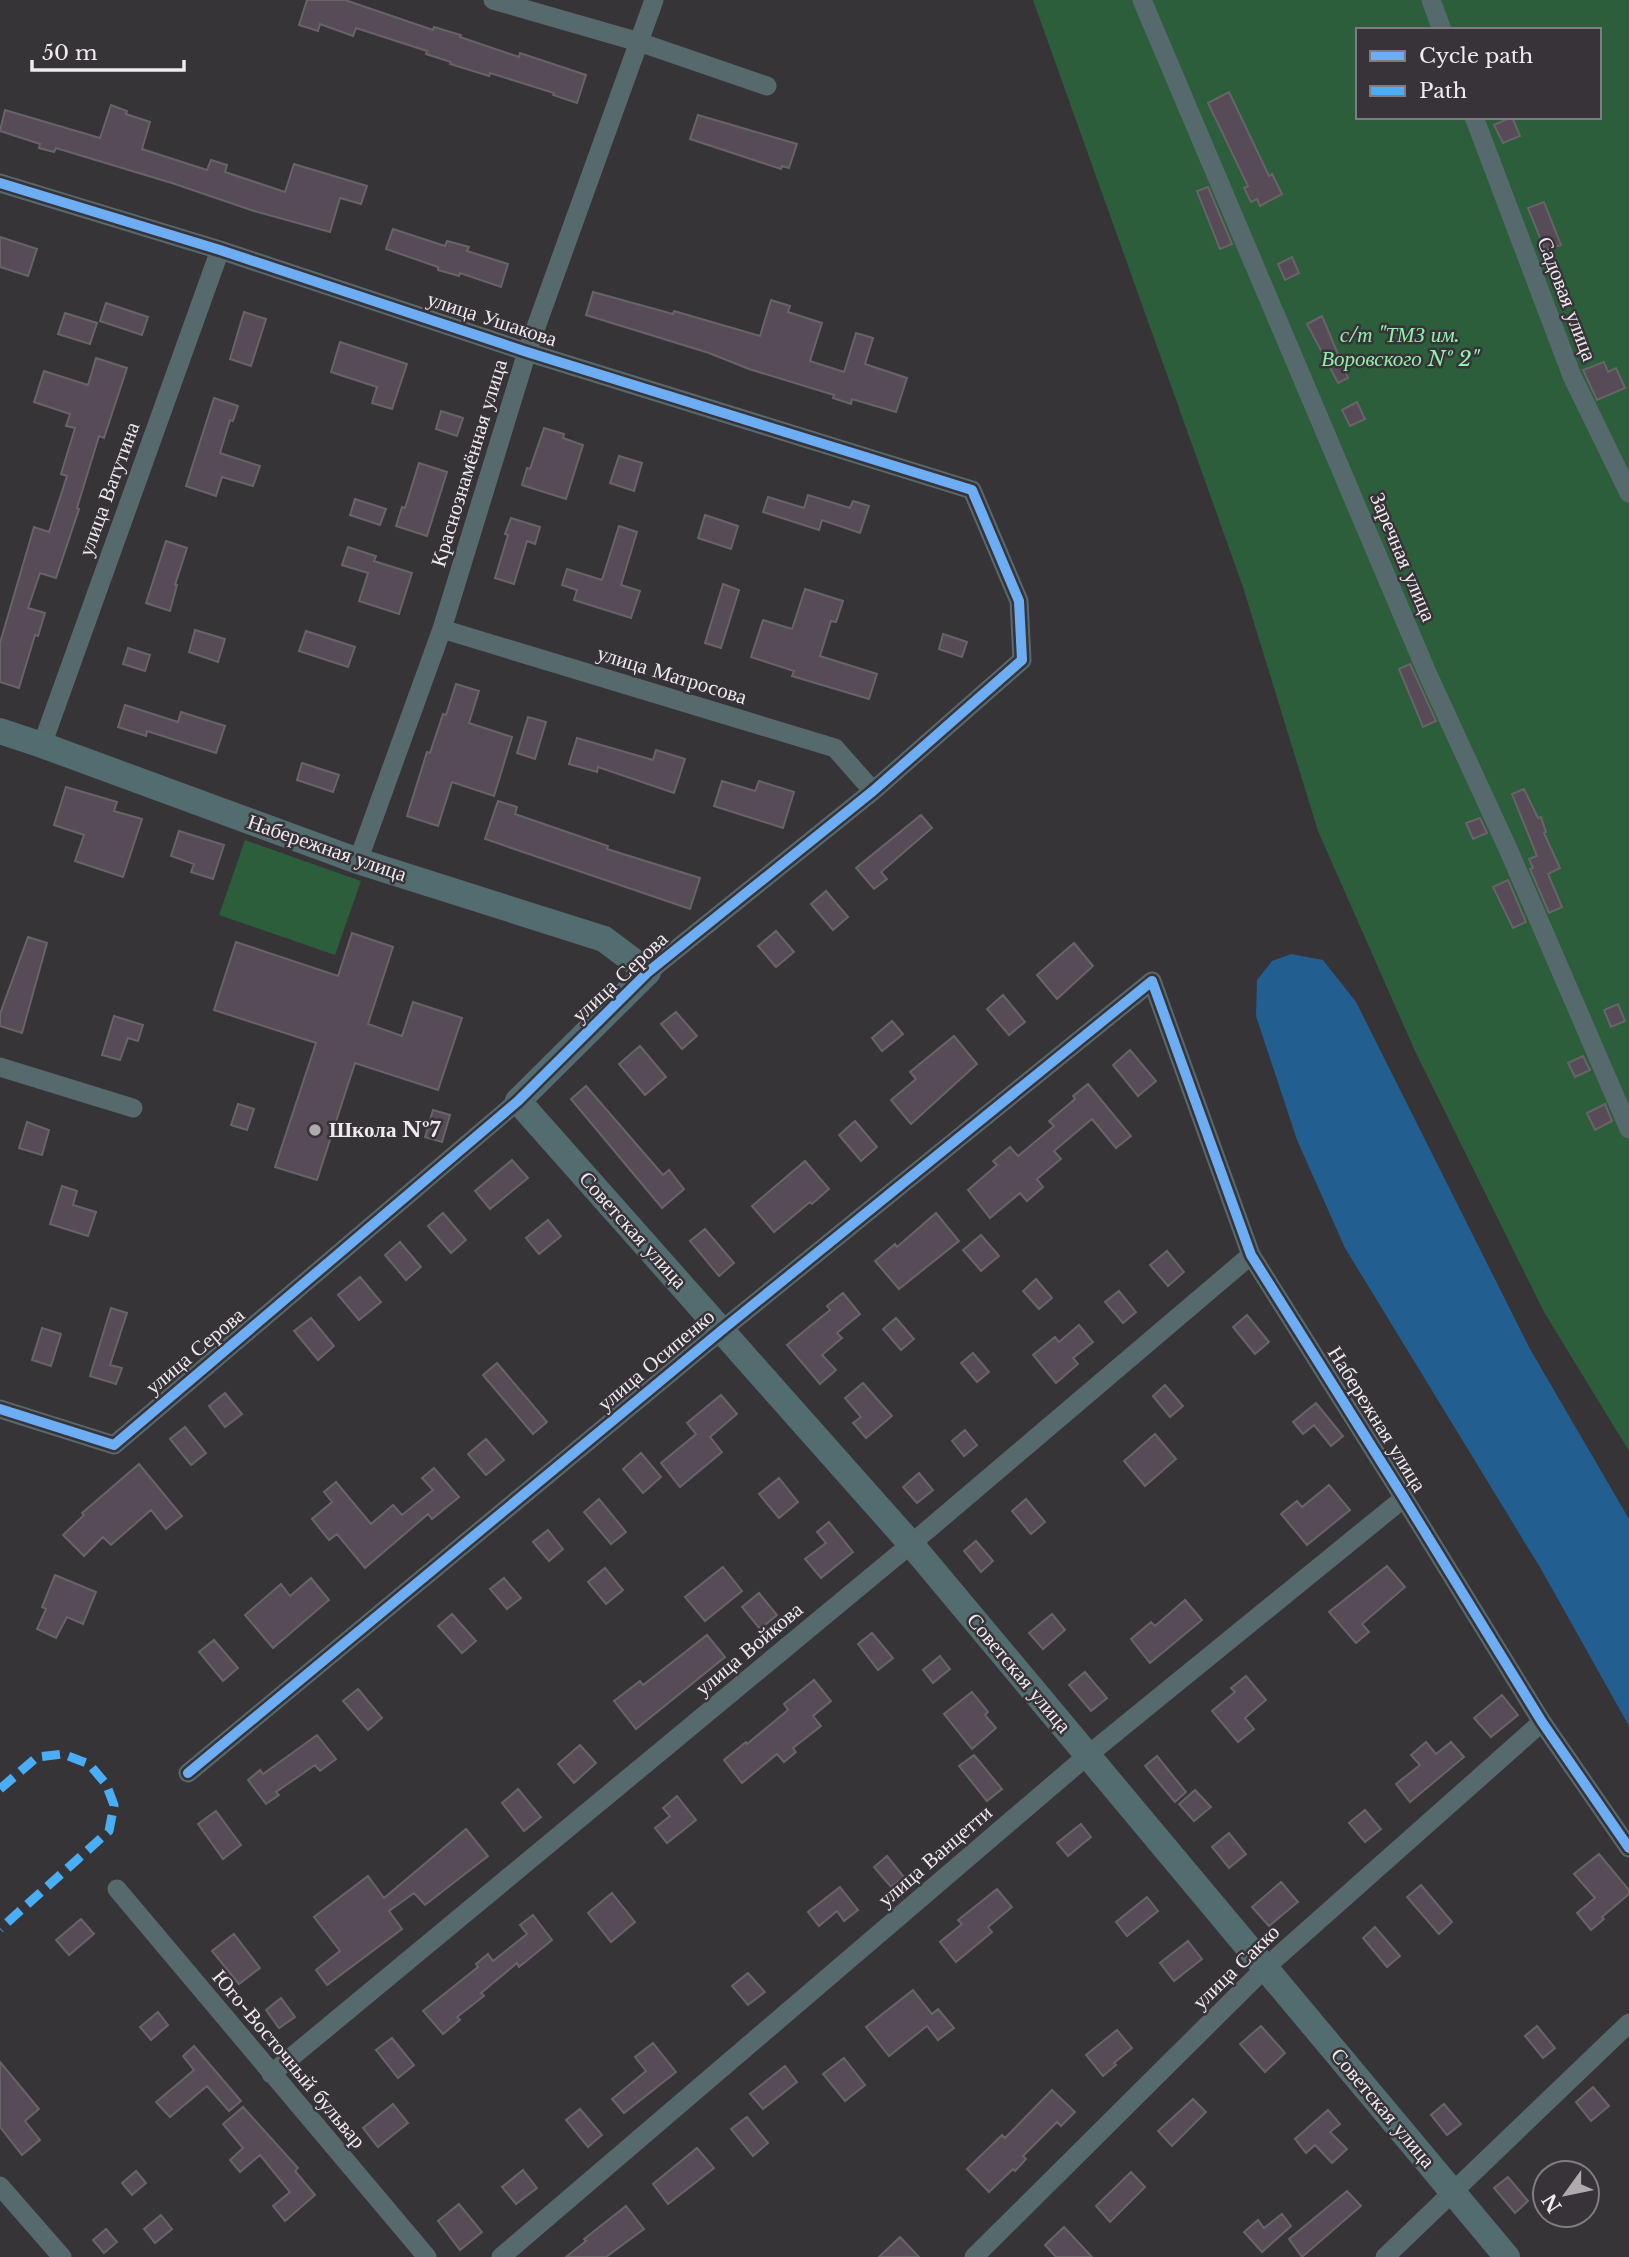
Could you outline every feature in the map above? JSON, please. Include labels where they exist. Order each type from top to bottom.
[{"type":"street","points":[[493,0],[639,42],[767,86]]},
{"type":"street","name":"Краснознамённая улица","points":[[358,861],[442,629],[527,352],[654,0]]},
{"type":"street","name":"Заречная улица","points":[[1142,0],[1428,675],[1514,863],[1629,1129]]},
{"type":"street","points":[[1431,0],[1441,28]]},
{"type":"street","name":"Садовая улица","points":[[1475,119],[1572,376],[1629,493]]},
{"type":"street","name":"улица Ушакова","points":[[0,183],[220,250],[527,352],[972,490]]},
{"type":"street","name":"улица Ватутина","points":[[42,745],[220,250]]},
{"type":"street","name":"улица Серова","points":[[0,1409],[114,1445],[518,1101],[648,972],[873,791],[1022,660],[1019,601],[972,490]]},
{"type":"street","name":"улица Матросова","points":[[442,629],[835,748],[873,791]]},
{"type":"street","name":"Набережная улица","points":[[0,731],[358,861],[604,939],[648,972]]},
{"type":"street","name":"Набережная улица","points":[[1152,981],[1251,1255],[1542,1722],[1629,1848]]},
{"type":"street","name":"улица Осипенко","points":[[188,1773],[722,1330],[1152,981]]},
{"type":"street","points":[[0,1067],[133,1108]]},
{"type":"street","name":"Советская улица","points":[[518,1101],[911,1545],[1507,2257]]},
{"type":"street","name":"улица Войкова","points":[[271,2074],[911,1545],[1251,1255]]},
{"type":"street","name":"улица Ванцетти","points":[[501,2257],[1088,1755],[1404,1498]]},
{"type":"street","name":"улица Сакко","points":[[974,2257],[1265,1968],[1542,1722]]},
{"type":"street","name":"Юго-Восточный бульвар","points":[[117,1889],[427,2257]]},
{"type":"street","points":[[1385,2257],[1629,2023]]},
{"type":"street","points":[[0,2186],[62,2257]]},
{"type":"green space","name":"с/т \"ТМЗ им. Воровского № 2\"","points":[[1033,0],[1629,0],[1629,1451],[1544,1312],[1415,1051],[1318,831],[1243,587]]},
{"type":"green space","points":[[245,840],[361,881],[335,955],[219,915]]},
{"type":"water","points":[[1291,954],[1323,960],[1356,1002],[1530,1349],[1629,1519],[1629,1726],[1541,1569],[1345,1248],[1297,1140],[1256,1016],[1257,980],[1272,961]]},
{"type":"building","points":[[307,0],[345,0],[433,30],[434,27],[461,35],[460,37],[519,57],[520,53],[586,75],[577,103],[490,73],[489,76],[450,64],[451,62],[426,54],[427,51],[356,28],[353,36],[320,24],[318,31],[299,25]]},
{"type":"building","points":[[1229,92],[1269,176],[1272,174],[1282,194],[1260,206],[1257,199],[1251,202],[1244,188],[1248,186],[1208,103]]},
{"type":"building","points":[[111,105],[127,111],[126,114],[150,122],[142,149],[207,170],[211,160],[227,165],[225,172],[285,192],[294,164],[367,186],[361,204],[340,198],[330,232],[254,211],[56,148],[54,152],[39,148],[40,144],[0,131],[5,110],[100,138]]},
{"type":"building","points":[[698,115],[797,144],[789,168],[782,166],[781,169],[690,139]]},
{"type":"building","points":[[1513,119],[1520,136],[1503,143],[1494,125]]},
{"type":"building","points":[[1208,187],[1232,244],[1220,249],[1197,191]]},
{"type":"building","points":[[1544,202],[1561,245],[1545,250],[1528,208]]},
{"type":"building","points":[[393,229],[445,246],[447,241],[469,247],[467,251],[508,264],[501,287],[460,273],[459,276],[438,270],[438,267],[386,249]]},
{"type":"building","points":[[0,237],[37,249],[28,276],[0,267]]},
{"type":"building","points":[[1292,257],[1299,273],[1285,280],[1278,264]]},
{"type":"building","points":[[593,292],[673,314],[674,311],[760,336],[771,300],[790,306],[788,312],[822,323],[810,361],[844,372],[856,333],[873,338],[865,364],[907,378],[896,412],[852,399],[851,404],[833,398],[834,395],[749,369],[709,353],[586,315]]},
{"type":"building","points":[[106,303],[148,317],[142,335],[100,321]]},
{"type":"building","points":[[244,312],[266,319],[251,366],[230,359]]},
{"type":"building","points":[[65,313],[97,323],[90,344],[58,334]]},
{"type":"building","points":[[1322,316],[1348,378],[1338,383],[1307,324]]},
{"type":"building","points":[[340,342],[407,364],[392,409],[372,403],[377,387],[331,372]]},
{"type":"building","points":[[96,358],[127,368],[104,438],[99,436],[56,578],[40,573],[28,608],[45,613],[38,636],[35,635],[19,688],[0,682],[0,643],[34,527],[49,532],[67,476],[61,474],[75,428],[66,426],[70,414],[34,402],[44,371],[88,385]]},
{"type":"building","points":[[1604,362],[1608,372],[1616,368],[1625,388],[1597,400],[1583,370]]},
{"type":"building","points":[[214,398],[238,406],[233,421],[230,420],[220,453],[260,466],[253,486],[222,477],[216,496],[186,486]]},
{"type":"building","points":[[1357,402],[1365,419],[1350,426],[1342,410]]},
{"type":"building","points":[[441,411],[463,418],[457,436],[436,429]]},
{"type":"building","points":[[544,428],[564,434],[563,438],[583,445],[566,499],[522,485]]},
{"type":"building","points":[[619,456],[642,463],[634,491],[610,483]]},
{"type":"building","points":[[419,463],[447,472],[427,536],[396,526],[402,507],[405,508]]},
{"type":"building","points":[[808,495],[850,508],[853,501],[869,506],[860,533],[822,520],[819,530],[763,512],[768,497],[804,508]]},
{"type":"building","points":[[355,499],[386,509],[380,525],[350,515]]},
{"type":"building","points":[[705,515],[738,526],[731,549],[698,538]]},
{"type":"building","points":[[511,518],[540,527],[535,544],[527,541],[514,584],[495,578]]},
{"type":"building","points":[[619,526],[637,532],[621,585],[640,591],[631,618],[574,600],[577,590],[562,585],[567,569],[602,580]]},
{"type":"building","points":[[166,541],[187,548],[170,611],[146,603]]},
{"type":"building","points":[[348,547],[376,556],[374,561],[412,573],[399,614],[359,601],[368,573],[342,565]]},
{"type":"building","points":[[723,584],[739,590],[721,648],[705,643]]},
{"type":"building","points":[[805,589],[843,601],[836,622],[831,621],[820,656],[877,674],[869,699],[792,676],[794,671],[751,657],[763,620],[792,629]]},
{"type":"building","points":[[195,630],[225,639],[218,662],[189,652]]},
{"type":"building","points":[[306,631],[355,647],[348,667],[299,651]]},
{"type":"building","points":[[943,634],[967,642],[962,657],[939,649]]},
{"type":"building","points":[[128,648],[150,655],[145,671],[123,664]]},
{"type":"building","points":[[1410,664],[1436,721],[1423,727],[1399,669]]},
{"type":"building","points":[[456,684],[479,691],[469,723],[512,737],[494,796],[452,782],[438,826],[407,816],[427,752],[430,753]]},
{"type":"building","points":[[125,705],[178,722],[181,712],[225,726],[216,753],[147,731],[146,736],[118,727]]},
{"type":"building","points":[[528,717],[546,722],[535,759],[517,753]]},
{"type":"building","points":[[577,738],[653,760],[656,750],[685,759],[674,793],[598,767],[597,772],[569,764]]},
{"type":"building","points":[[302,763],[339,775],[333,792],[297,780]]},
{"type":"building","points":[[722,781],[755,791],[759,781],[794,792],[783,828],[714,806]]},
{"type":"building","points":[[66,787],[117,802],[114,811],[142,819],[123,877],[75,861],[84,835],[54,825]]},
{"type":"building","points":[[1524,789],[1538,818],[1541,817],[1546,832],[1544,833],[1560,868],[1548,874],[1562,907],[1549,913],[1530,869],[1533,868],[1529,859],[1537,856],[1512,794]]},
{"type":"building","points":[[498,801],[517,807],[515,814],[608,846],[607,849],[700,878],[690,909],[485,839]]},
{"type":"building","points":[[921,815],[932,828],[881,872],[887,879],[874,889],[856,868]]},
{"type":"building","points":[[1480,818],[1487,833],[1473,839],[1466,823]]},
{"type":"building","points":[[179,831],[224,845],[213,879],[191,872],[194,864],[171,856]]},
{"type":"building","points":[[1508,880],[1526,922],[1513,928],[1493,887]]},
{"type":"building","points":[[826,891],[848,917],[833,930],[811,904]]},
{"type":"building","points":[[776,931],[794,952],[776,967],[758,946]]},
{"type":"building","points":[[352,933],[393,947],[368,1024],[402,1036],[413,1002],[462,1018],[438,1090],[355,1063],[317,1180],[275,1167],[316,1043],[214,1010],[236,942],[338,976]]},
{"type":"building","points":[[28,937],[47,943],[22,1033],[0,1026],[0,1014]]},
{"type":"building","points":[[1074,943],[1093,966],[1057,999],[1037,975]]},
{"type":"building","points":[[1003,995],[1025,1022],[1009,1035],[987,1009]]},
{"type":"building","points":[[1618,1004],[1625,1021],[1611,1027],[1604,1010]]},
{"type":"building","points":[[676,1012],[697,1036],[682,1049],[661,1024]]},
{"type":"building","points":[[114,1016],[143,1025],[138,1041],[128,1038],[120,1060],[102,1055]]},
{"type":"building","points":[[892,1021],[903,1034],[882,1051],[872,1038]]},
{"type":"building","points":[[954,1036],[977,1064],[911,1124],[891,1100],[916,1079],[910,1072]]},
{"type":"building","points":[[640,1046],[666,1077],[645,1095],[619,1064]]},
{"type":"building","points":[[1130,1050],[1156,1081],[1138,1096],[1113,1065]]},
{"type":"building","points":[[1583,1056],[1590,1070],[1575,1077],[1568,1063]]},
{"type":"building","points":[[1088,1084],[1131,1136],[1116,1148],[1092,1119],[1054,1151],[1061,1159],[1037,1179],[1043,1187],[1027,1201],[1020,1193],[990,1218],[968,1190],[997,1165],[993,1161],[1010,1147],[1018,1156],[1054,1126],[1049,1121]]},
{"type":"building","points":[[586,1086],[663,1175],[669,1170],[684,1189],[662,1208],[571,1099]]},
{"type":"building","points":[[238,1104],[254,1109],[247,1130],[231,1125]]},
{"type":"building","points":[[1605,1104],[1612,1121],[1595,1130],[1587,1113]]},
{"type":"building","points":[[433,1110],[450,1115],[442,1142],[425,1137]]},
{"type":"building","points":[[855,1121],[877,1147],[861,1161],[839,1135]]},
{"type":"building","points":[[27,1122],[49,1130],[42,1155],[19,1148]]},
{"type":"building","points":[[512,1160],[528,1178],[490,1209],[475,1191]]},
{"type":"building","points":[[805,1161],[829,1189],[774,1232],[752,1206]]},
{"type":"building","points":[[62,1186],[77,1191],[73,1205],[96,1212],[88,1236],[50,1224]]},
{"type":"building","points":[[443,1213],[466,1240],[451,1253],[428,1226]]},
{"type":"building","points":[[936,1213],[959,1241],[899,1289],[875,1261],[895,1244],[897,1247]]},
{"type":"building","points":[[548,1220],[561,1236],[539,1254],[526,1238]]},
{"type":"building","points":[[705,1229],[734,1263],[719,1276],[690,1241]]},
{"type":"building","points":[[981,1235],[999,1256],[981,1271],[963,1250]]},
{"type":"building","points":[[400,1242],[421,1267],[406,1280],[385,1255]]},
{"type":"building","points":[[1167,1251],[1184,1272],[1168,1286],[1150,1265]]},
{"type":"building","points":[[360,1277],[381,1302],[359,1320],[338,1295]]},
{"type":"building","points":[[1036,1279],[1052,1298],[1039,1309],[1023,1291]]},
{"type":"building","points":[[1119,1291],[1136,1312],[1123,1323],[1105,1302]]},
{"type":"building","points":[[843,1293],[860,1314],[837,1333],[842,1338],[822,1355],[836,1370],[820,1384],[787,1345],[830,1310],[827,1306]]},
{"type":"building","points":[[111,1308],[127,1313],[110,1365],[122,1368],[116,1384],[90,1376]]},
{"type":"building","points":[[1247,1315],[1269,1342],[1255,1354],[1233,1327]]},
{"type":"building","points":[[311,1318],[334,1346],[318,1360],[294,1331]]},
{"type":"building","points":[[896,1318],[914,1339],[901,1350],[883,1329]]},
{"type":"building","points":[[1079,1325],[1093,1342],[1073,1358],[1078,1364],[1056,1383],[1033,1355],[1055,1337],[1059,1342]]},
{"type":"building","points":[[42,1328],[61,1334],[51,1366],[32,1360]]},
{"type":"building","points":[[973,1353],[989,1372],[977,1382],[961,1363]]},
{"type":"building","points":[[497,1363],[547,1422],[533,1434],[483,1375]]},
{"type":"building","points":[[863,1383],[892,1416],[866,1438],[853,1423],[861,1417],[845,1398]]},
{"type":"building","points":[[1165,1385],[1183,1406],[1170,1417],[1153,1396]]},
{"type":"building","points":[[225,1393],[242,1414],[225,1427],[209,1406]]},
{"type":"building","points":[[721,1395],[737,1414],[710,1437],[722,1452],[680,1487],[661,1463],[696,1434],[687,1423]]},
{"type":"building","points":[[1316,1403],[1343,1436],[1331,1446],[1314,1425],[1303,1434],[1293,1422]]},
{"type":"building","points":[[185,1427],[206,1453],[191,1465],[170,1439]]},
{"type":"building","points":[[965,1430],[977,1445],[964,1456],[952,1441]]},
{"type":"building","points":[[1155,1434],[1176,1459],[1145,1486],[1124,1461]]},
{"type":"building","points":[[486,1439],[504,1460],[486,1475],[468,1454]]},
{"type":"building","points":[[641,1453],[661,1477],[643,1493],[623,1469]]},
{"type":"building","points":[[139,1464],[182,1516],[166,1529],[151,1510],[111,1545],[103,1537],[84,1556],[63,1535],[84,1515],[82,1513]]},
{"type":"building","points":[[434,1468],[459,1497],[432,1519],[428,1514],[365,1568],[337,1534],[329,1540],[312,1519],[332,1502],[324,1492],[336,1482],[371,1524],[393,1505],[402,1515],[433,1490],[422,1478]]},
{"type":"building","points":[[919,1473],[933,1490],[917,1503],[903,1487]]},
{"type":"building","points":[[779,1478],[798,1502],[779,1518],[759,1494]]},
{"type":"building","points":[[1329,1485],[1350,1510],[1307,1545],[1281,1514],[1297,1501],[1302,1507]]},
{"type":"building","points":[[599,1499],[626,1532],[611,1544],[584,1512]]},
{"type":"building","points":[[1026,1499],[1045,1522],[1031,1534],[1012,1511]]},
{"type":"building","points":[[829,1522],[853,1552],[821,1578],[805,1559],[826,1543],[817,1532]]},
{"type":"building","points":[[548,1530],[563,1549],[549,1561],[533,1542]]},
{"type":"building","points":[[976,1541],[993,1561],[981,1572],[964,1551]]},
{"type":"building","points":[[1387,1566],[1405,1587],[1362,1624],[1369,1632],[1356,1643],[1329,1612]]},
{"type":"building","points":[[723,1567],[742,1591],[705,1621],[685,1597]]},
{"type":"building","points":[[605,1568],[623,1590],[606,1604],[588,1582]]},
{"type":"building","points":[[55,1575],[96,1592],[83,1624],[67,1617],[56,1638],[37,1629],[46,1609],[42,1607]]},
{"type":"building","points":[[311,1578],[329,1600],[273,1648],[245,1615],[281,1584],[290,1596]]},
{"type":"building","points":[[504,1578],[521,1598],[507,1609],[490,1589]]},
{"type":"building","points":[[759,1593],[777,1615],[760,1629],[742,1607]]},
{"type":"building","points":[[1185,1600],[1202,1620],[1150,1663],[1131,1639],[1151,1622],[1155,1626]]},
{"type":"building","points":[[452,1614],[476,1641],[462,1653],[438,1626]]},
{"type":"building","points":[[1052,1614],[1065,1630],[1043,1649],[1029,1633]]},
{"type":"building","points":[[872,1633],[893,1658],[878,1670],[858,1644]]},
{"type":"building","points":[[707,1635],[725,1657],[636,1729],[614,1701],[640,1681],[643,1685]]},
{"type":"building","points":[[214,1640],[238,1668],[223,1681],[199,1652]]},
{"type":"building","points":[[940,1656],[950,1669],[933,1683],[923,1670]]},
{"type":"building","points":[[1085,1672],[1107,1698],[1091,1711],[1069,1685]]},
{"type":"building","points":[[1246,1676],[1266,1700],[1245,1718],[1254,1729],[1238,1742],[1212,1711],[1235,1692],[1231,1688]]},
{"type":"building","points":[[814,1680],[831,1701],[813,1716],[821,1726],[793,1748],[796,1752],[784,1762],[777,1754],[742,1783],[724,1760],[788,1710],[784,1704]]},
{"type":"building","points":[[358,1689],[382,1718],[368,1730],[343,1701]]},
{"type":"building","points":[[972,1692],[988,1712],[985,1715],[996,1728],[972,1749],[944,1714]]},
{"type":"building","points":[[1502,1695],[1518,1715],[1491,1737],[1474,1718]]},
{"type":"building","points":[[317,1735],[336,1759],[320,1771],[315,1765],[276,1792],[279,1795],[266,1804],[248,1780],[260,1770],[263,1774]]},
{"type":"building","points":[[1426,1742],[1436,1754],[1451,1742],[1464,1757],[1410,1802],[1396,1784],[1420,1765],[1411,1755]]},
{"type":"building","points":[[580,1745],[596,1763],[574,1783],[558,1764]]},
{"type":"building","points":[[974,1755],[1002,1789],[987,1801],[959,1766]]},
{"type":"building","points":[[1157,1756],[1186,1792],[1175,1802],[1145,1766]]},
{"type":"building","points":[[518,1789],[541,1817],[524,1831],[502,1803]]},
{"type":"building","points":[[1195,1790],[1211,1807],[1194,1821],[1179,1804]]},
{"type":"building","points":[[677,1796],[696,1820],[667,1843],[655,1828],[670,1816],[663,1808]]},
{"type":"building","points":[[1365,1810],[1381,1829],[1365,1842],[1349,1823]]},
{"type":"building","points":[[216,1811],[241,1845],[223,1859],[198,1824]]},
{"type":"building","points":[[1081,1824],[1091,1837],[1068,1856],[1057,1843]]},
{"type":"building","points":[[466,1829],[488,1856],[425,1905],[414,1893],[389,1911],[402,1929],[327,1985],[316,1970],[340,1951],[314,1917],[368,1876],[384,1898]]},
{"type":"building","points":[[1229,1833],[1246,1854],[1229,1868],[1212,1847]]},
{"type":"building","points":[[1599,1854],[1629,1890],[1629,1894],[1591,1930],[1577,1913],[1595,1898],[1574,1874]]},
{"type":"building","points":[[887,1856],[904,1877],[891,1887],[874,1867]]},
{"type":"building","points":[[1281,1882],[1298,1902],[1269,1926],[1252,1907]]},
{"type":"building","points":[[1421,1885],[1452,1922],[1439,1934],[1407,1897]]},
{"type":"building","points":[[840,1887],[858,1910],[844,1921],[837,1911],[819,1926],[808,1912]]},
{"type":"building","points":[[997,1889],[1012,1907],[988,1927],[992,1932],[956,1962],[940,1942],[962,1924],[958,1920]]},
{"type":"building","points":[[612,1893],[635,1922],[611,1942],[588,1913]]},
{"type":"building","points":[[1147,1897],[1158,1911],[1127,1936],[1116,1922]]},
{"type":"building","points":[[533,1915],[552,1940],[519,1967],[517,1963],[481,1993],[484,1996],[457,2017],[460,2020],[443,2034],[423,2011],[478,1967],[476,1964],[488,1954],[493,1961],[527,1934],[520,1925]]},
{"type":"building","points":[[81,1919],[94,1934],[69,1955],[56,1940]]},
{"type":"building","points":[[1375,1927],[1400,1956],[1387,1967],[1363,1938]]},
{"type":"building","points":[[234,1934],[260,1968],[239,1984],[212,1951]]},
{"type":"building","points":[[1188,1941],[1202,1959],[1174,1981],[1160,1963]]},
{"type":"building","points":[[748,1973],[765,1992],[748,2005],[732,1986]]},
{"type":"building","points":[[913,1990],[932,2014],[938,2009],[954,2028],[938,2040],[927,2026],[889,2056],[866,2027]]},
{"type":"building","points":[[281,1998],[295,2017],[279,2028],[266,2010]]},
{"type":"building","points":[[158,2012],[168,2025],[151,2040],[140,2027]]},
{"type":"building","points":[[1261,2026],[1285,2053],[1265,2072],[1240,2044]]},
{"type":"building","points":[[1537,2026],[1555,2048],[1543,2058],[1525,2036]]},
{"type":"building","points":[[1117,2030],[1132,2048],[1103,2076],[1086,2055]]},
{"type":"building","points":[[392,2038],[414,2065],[398,2078],[376,2050]]},
{"type":"building","points":[[653,2043],[676,2072],[624,2113],[612,2099],[646,2071],[635,2057]]},
{"type":"building","points":[[194,2046],[241,2101],[229,2111],[207,2086],[170,2117],[156,2102],[194,2070],[183,2056]]},
{"type":"building","points":[[844,2058],[865,2085],[845,2101],[823,2074]]},
{"type":"building","points":[[0,2062],[39,2109],[25,2121],[40,2140],[22,2155],[0,2127]]},
{"type":"building","points":[[785,2066],[797,2082],[763,2109],[750,2094]]},
{"type":"building","points":[[1593,2087],[1609,2106],[1591,2121],[1576,2102]]},
{"type":"building","points":[[1052,2090],[1075,2112],[1061,2126],[1057,2122],[1023,2156],[1026,2159],[1015,2171],[1013,2169],[989,2192],[967,2169],[1002,2135],[1005,2138]]},
{"type":"building","points":[[1193,2099],[1206,2112],[1172,2146],[1158,2131]]},
{"type":"building","points":[[393,2104],[408,2123],[378,2147],[363,2128]]},
{"type":"building","points":[[1444,2104],[1461,2124],[1447,2135],[1431,2115]]},
{"type":"building","points":[[243,2107],[298,2168],[295,2171],[315,2195],[285,2221],[273,2206],[290,2192],[260,2155],[240,2172],[230,2160],[243,2148],[223,2124]]},
{"type":"building","points":[[580,2109],[602,2135],[588,2147],[566,2120]]},
{"type":"building","points":[[1328,2110],[1340,2124],[1330,2132],[1347,2149],[1332,2163],[1315,2145],[1306,2153],[1295,2139]]},
{"type":"building","points":[[747,2117],[768,2143],[753,2156],[731,2129]]},
{"type":"building","points":[[697,2148],[714,2168],[668,2204],[653,2184]]},
{"type":"building","points":[[523,2170],[537,2188],[516,2204],[502,2187]]},
{"type":"building","points":[[136,2171],[146,2183],[132,2195],[122,2183]]},
{"type":"building","points":[[1131,2172],[1145,2187],[1110,2222],[1096,2206]]},
{"type":"building","points":[[1508,2177],[1528,2201],[1515,2213],[1494,2188]]},
{"type":"building","points":[[1347,2191],[1361,2206],[1302,2257],[1289,2239]]},
{"type":"building","points":[[459,2204],[482,2232],[460,2250],[438,2221]]},
{"type":"building","points":[[626,2206],[644,2229],[606,2257],[566,2257],[586,2241],[584,2239]]},
{"type":"building","points":[[1282,2214],[1291,2226],[1262,2252],[1244,2232],[1258,2220],[1264,2228]]},
{"type":"building","points":[[161,2215],[172,2229],[155,2243],[144,2229]]},
{"type":"building","points":[[1064,2227],[1092,2257],[1056,2257],[1045,2245]]},
{"type":"building","points":[[106,2229],[117,2242],[104,2253],[93,2240]]},
{"type":"building","points":[[900,2237],[919,2257],[879,2257]]},
{"type":"marked path","points":[[0,1789],[37,1757],[63,1754],[89,1764],[106,1784],[114,1805],[109,1831],[0,1929]]},
{"type":"cycle path","points":[[0,183],[220,250],[527,352],[972,490],[1019,601],[1022,660],[873,791],[648,972],[518,1101],[114,1445],[0,1409]]},
{"type":"cycle path","points":[[188,1773],[722,1330],[1152,981],[1251,1255],[1542,1722],[1629,1848]]},
{"type":"place","name":"Школа №7","points":[[315,1130]]}]
